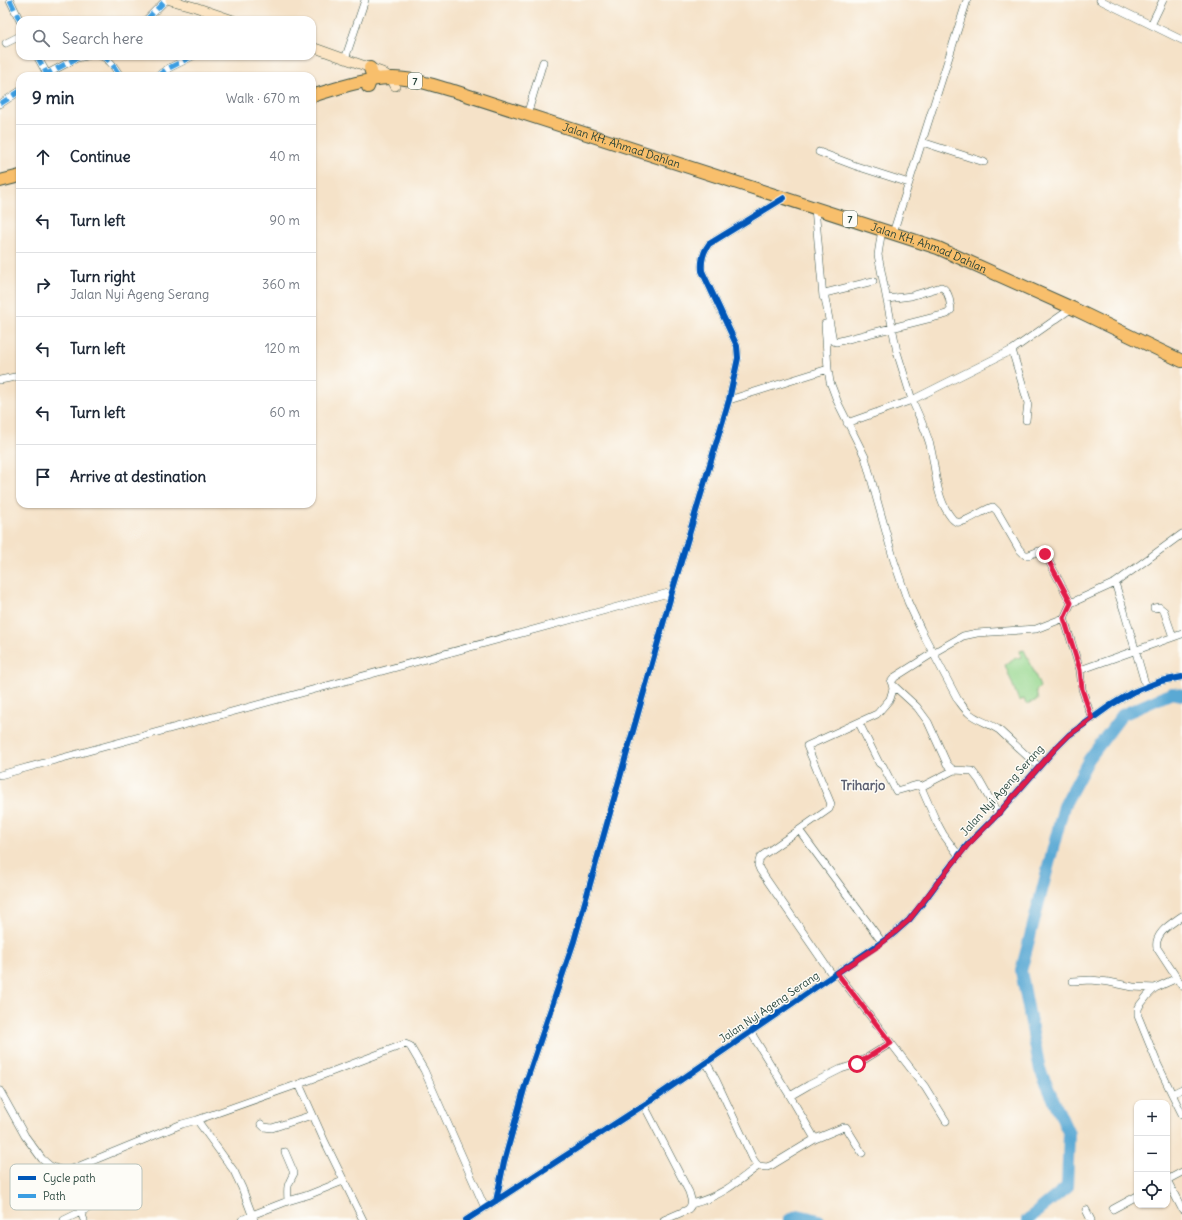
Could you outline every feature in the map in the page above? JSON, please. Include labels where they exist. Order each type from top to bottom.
[{"type":"highway","points":[[368,84],[372,75],[370,68]]},
{"type":"highway","name":"Jalan KH. Ahmad Dahlan","points":[[317,94],[368,84],[393,82],[484,106],[506,108],[528,113],[938,248],[1072,308],[1182,361]]},
{"type":"highway","points":[[0,181],[16,177]]},
{"type":"street","points":[[10,0],[18,16]]},
{"type":"street","points":[[150,16],[166,0]]},
{"type":"street","points":[[170,0],[221,16]]},
{"type":"street","points":[[345,59],[364,0]]},
{"type":"street","points":[[967,0],[909,183],[878,255],[897,352],[912,400],[930,445],[943,505],[956,522],[965,521],[988,508],[993,508],[997,511],[1021,552],[1029,555],[1039,551],[1045,554],[1071,603]]},
{"type":"street","points":[[1100,0],[1182,40]]},
{"type":"street","points":[[1151,25],[1163,0]]},
{"type":"street","points":[[6,43],[16,38]]},
{"type":"street","points":[[316,48],[382,72],[393,82]]},
{"type":"street","points":[[40,60],[46,72]]},
{"type":"street","points":[[51,72],[73,60]]},
{"type":"street","points":[[108,60],[117,72]]},
{"type":"street","points":[[163,72],[185,60]]},
{"type":"street","points":[[528,113],[543,62]]},
{"type":"street","points":[[0,104],[16,94]]},
{"type":"street","points":[[922,142],[984,162]]},
{"type":"street","points":[[819,152],[909,183]]},
{"type":"street","points":[[496,1201],[504,1162],[526,1082],[574,942],[672,592],[729,400],[739,352],[702,270],[702,259],[709,244],[784,198]]},
{"type":"street","points":[[815,208],[830,382],[847,423],[865,457],[894,561],[908,602],[933,653],[964,709],[971,715],[991,724],[1039,767]]},
{"type":"street","points":[[873,281],[825,293],[833,341],[836,342],[947,314],[950,312],[951,308],[947,291],[942,287],[911,296],[887,300]]},
{"type":"street","points":[[847,423],[912,400],[1012,350],[1072,308]]},
{"type":"street","points":[[1012,350],[1028,403],[1026,420]]},
{"type":"street","points":[[729,400],[828,369]]},
{"type":"street","points":[[0,380],[16,377]]},
{"type":"street","points":[[1092,719],[1082,689],[1080,670],[1064,618],[1071,603],[1115,583],[1182,534]]},
{"type":"street","points":[[1115,583],[1146,687]]},
{"type":"street","points":[[0,775],[672,592]]},
{"type":"street","points":[[1154,608],[1159,607],[1164,611],[1173,637]]},
{"type":"street","points":[[946,1121],[925,1086],[835,974],[760,870],[758,865],[760,858],[763,855],[829,809],[831,804],[807,746],[877,714],[890,699],[893,689],[891,682],[895,677],[963,636],[977,633],[1036,629],[1064,618]]},
{"type":"street","points":[[1080,670],[1182,634]]},
{"type":"street","name":"Jalan Nyi Ageng Serang","points":[[466,1220],[644,1105],[882,942],[909,920],[968,845],[1069,735],[1121,698],[1162,681],[1182,677]]},
{"type":"street","points":[[892,684],[917,707],[928,722],[947,764],[954,770]]},
{"type":"street","points":[[859,723],[879,763],[883,766],[896,791],[917,785],[921,787],[954,770],[972,772],[979,780],[998,814]]},
{"type":"street","points":[[921,787],[943,834],[959,856]]},
{"type":"street","points":[[799,830],[882,942]]},
{"type":"street","points":[[1182,916],[1163,931],[1156,943],[1157,948],[1182,986]]},
{"type":"street","points":[[1177,978],[1155,988],[1140,1004],[1138,1016],[1158,1065],[1182,1114]]},
{"type":"street","points":[[1073,981],[1091,980],[1133,987],[1155,988]]},
{"type":"street","points":[[750,1031],[815,1139]]},
{"type":"street","points":[[790,1096],[841,1069],[857,1064],[891,1043]]},
{"type":"street","points":[[84,1164],[182,1124],[198,1120],[299,1084],[405,1044],[410,1046],[424,1070],[485,1208]]},
{"type":"street","points":[[706,1062],[719,1086],[753,1159],[758,1166]]},
{"type":"street","points":[[299,1084],[312,1115],[363,1220]]},
{"type":"street","points":[[1172,1094],[1182,1089]]},
{"type":"street","points":[[0,1091],[25,1136],[42,1159],[48,1164]]},
{"type":"street","points":[[644,1105],[689,1192],[692,1204],[691,1208],[688,1210],[664,1220]]},
{"type":"street","points":[[261,1124],[264,1127],[272,1128],[312,1115]]},
{"type":"street","points":[[198,1120],[234,1171],[253,1217]]},
{"type":"street","points":[[692,1204],[706,1200],[729,1189],[758,1166],[767,1167],[772,1165],[815,1139],[844,1127],[846,1127],[862,1153]]},
{"type":"street","points":[[285,1152],[294,1173],[287,1187],[288,1201]]},
{"type":"street","points":[[1170,1178],[1182,1172]]},
{"type":"street","points":[[242,1220],[253,1217],[288,1201],[344,1181]]},
{"type":"street","points":[[1170,1186],[1182,1209]]},
{"type":"street","points":[[1113,1209],[1134,1198]]},
{"type":"street","points":[[64,1220],[85,1210]]},
{"type":"street","points":[[1086,1210],[1091,1220]]},
{"type":"street","points":[[81,1212],[84,1220]]},
{"type":"green space","points":[[1024,650],[1040,687],[1036,691],[1038,700],[1026,704],[1024,699],[1019,701],[1005,665],[1013,659],[1021,657],[1020,651]]},
{"type":"waterway","points":[[1027,1220],[1067,1187],[1069,1134],[1040,1070],[1021,971],[1064,806],[1089,759],[1122,715],[1172,693],[1182,695]]},
{"type":"waterway","points":[[789,1220],[798,1215],[819,1220]]},
{"type":"marked path","points":[[10,0],[18,16]]},
{"type":"marked path","points":[[150,16],[166,0]]},
{"type":"marked path","points":[[39,60],[46,72]]},
{"type":"marked path","points":[[51,72],[73,60]]},
{"type":"marked path","points":[[108,60],[117,72]]},
{"type":"marked path","points":[[163,72],[185,60]]},
{"type":"marked path","points":[[0,104],[16,94]]},
{"type":"cycle path","points":[[496,1201],[504,1162],[526,1082],[574,941],[672,592],[729,400],[738,358],[737,346],[702,271],[705,250],[709,244],[784,198]]},
{"type":"cycle path","points":[[466,1220],[650,1101],[892,935],[909,920],[967,845],[998,814],[1069,735],[1111,705],[1131,693],[1161,681],[1182,677]]},
{"type":"district","name":"Triharjo","points":[[863,785]]},
{"type":"route","points":[[857,1064],[891,1043],[837,973],[877,947],[909,920],[968,845],[998,814],[1054,750],[1069,735],[1092,719],[1082,689],[1080,670],[1064,618],[1071,603],[1045,554]]}]
